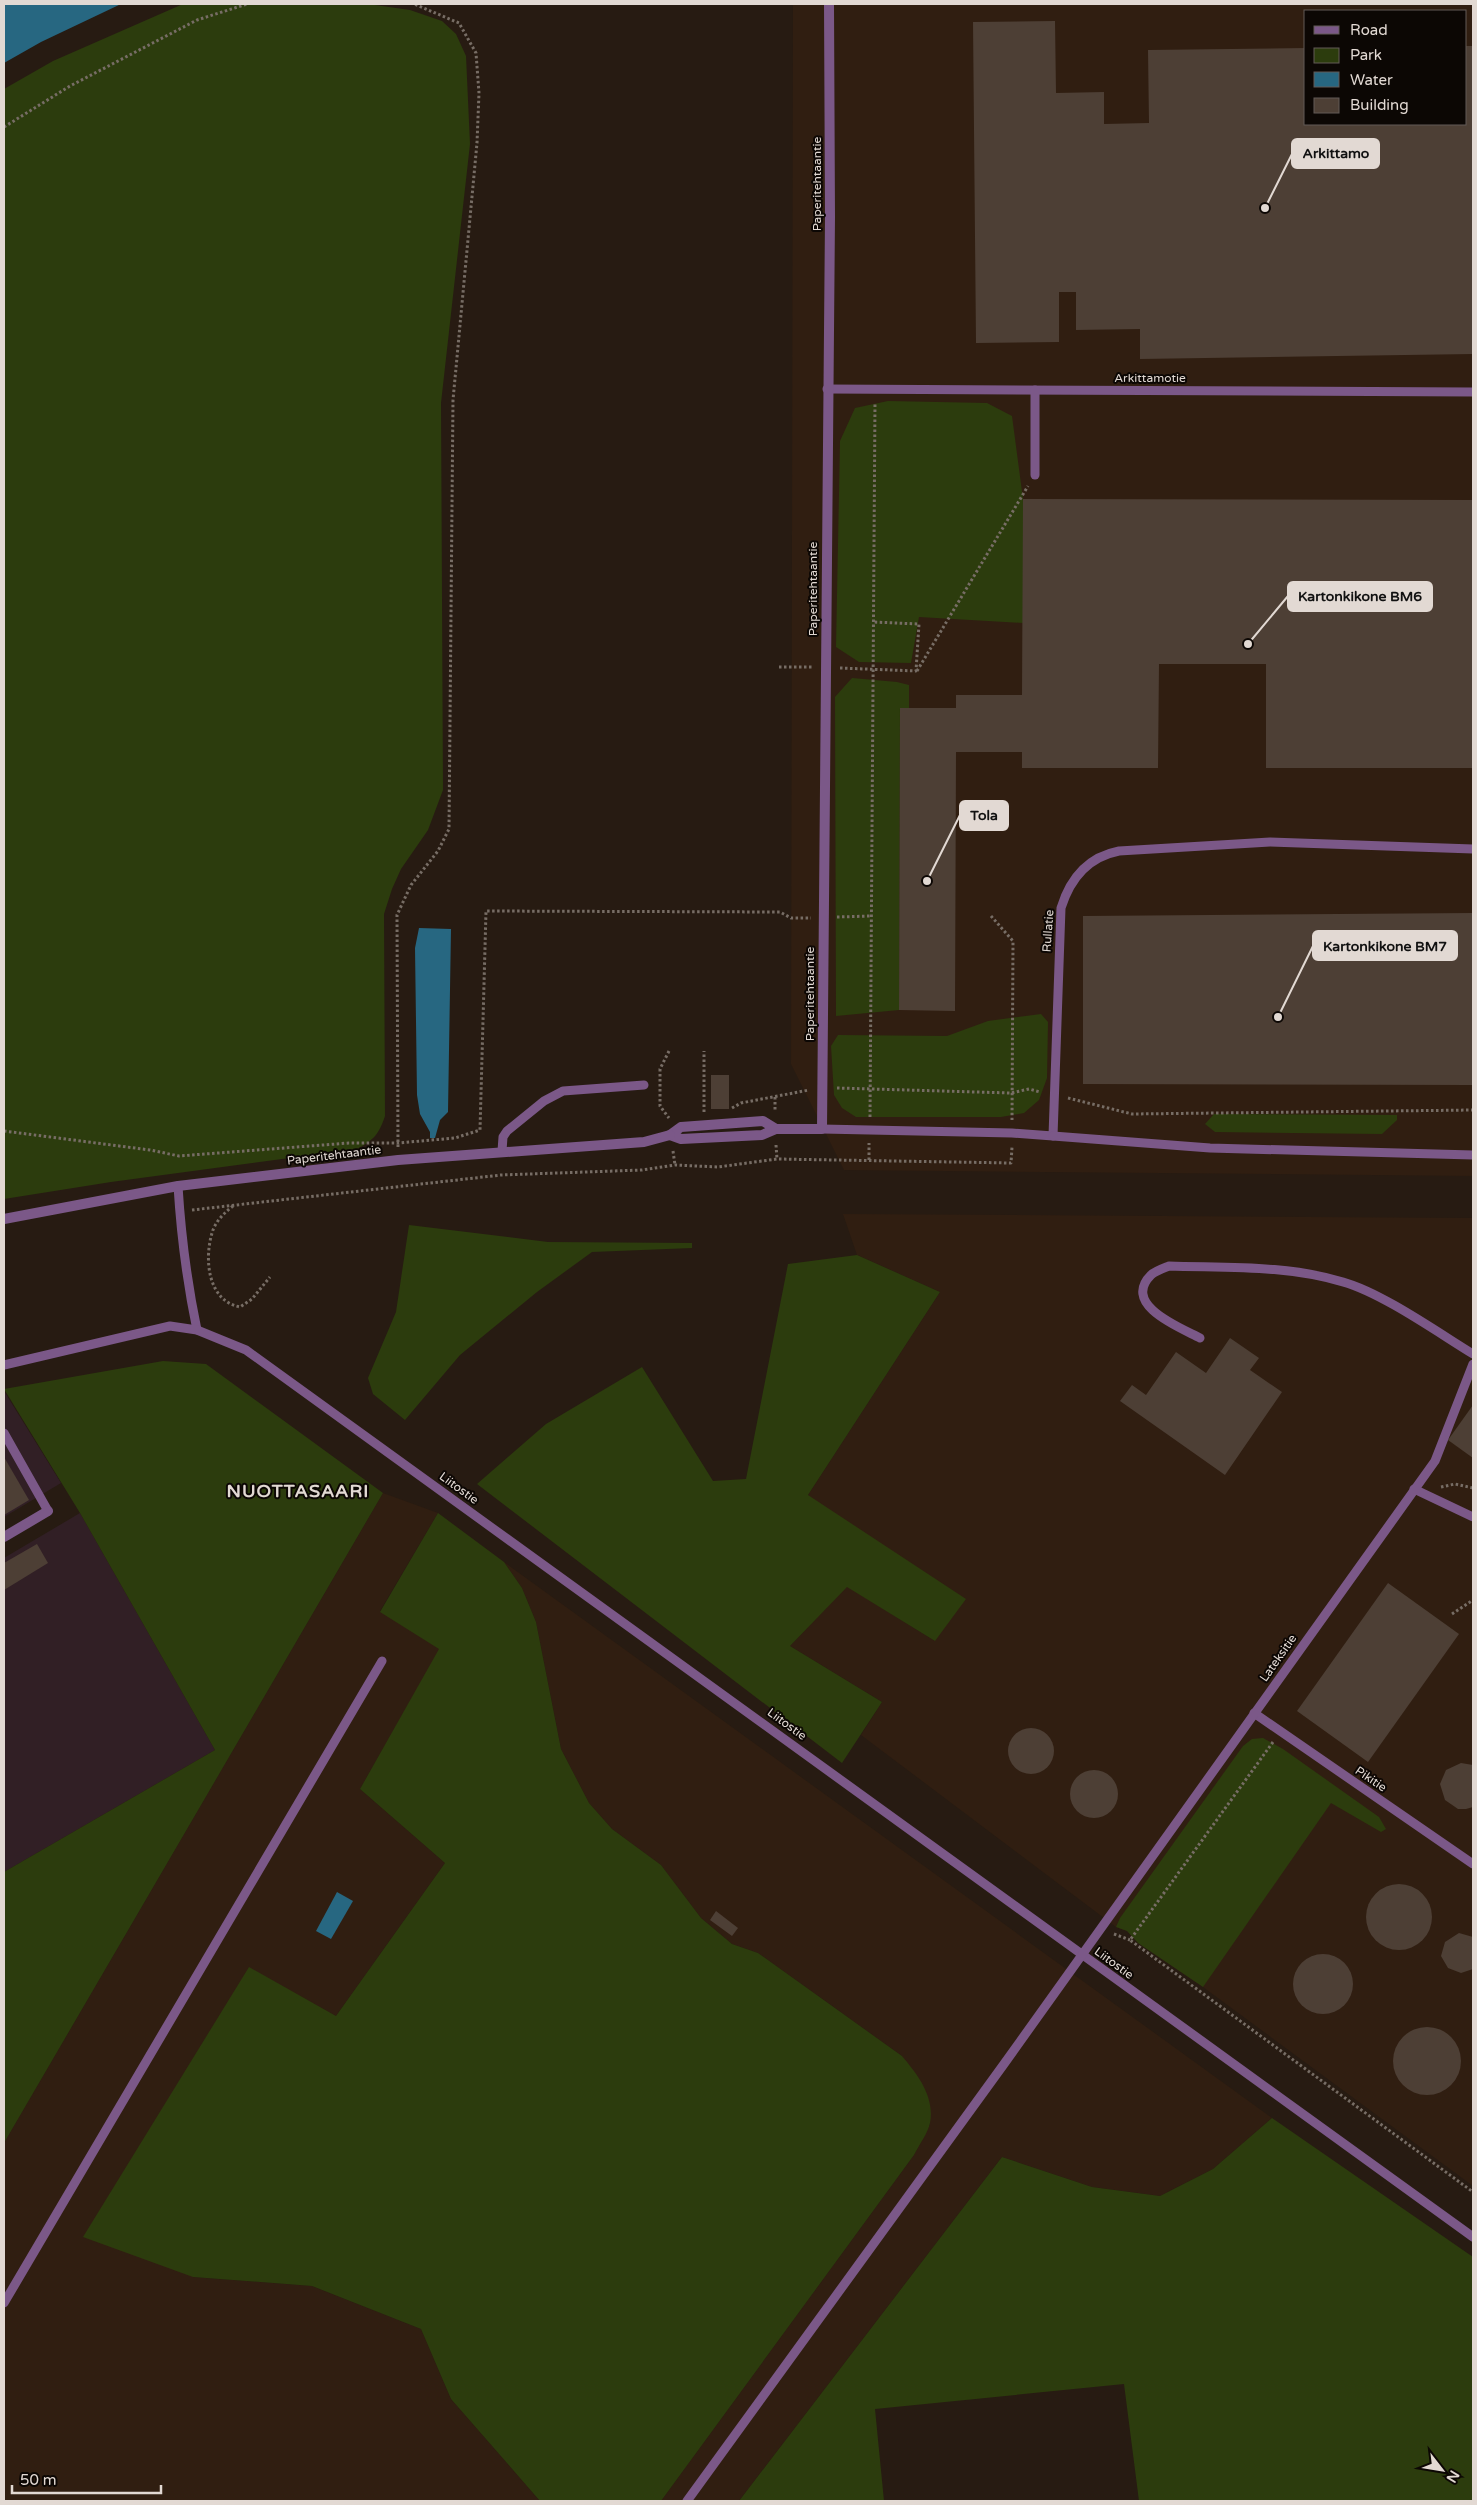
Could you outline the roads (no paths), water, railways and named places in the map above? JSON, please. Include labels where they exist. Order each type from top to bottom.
[{"type":"street","name":"Paperitehtaantie","points":[[4,1219],[178,1186],[398,1160],[644,1142],[670,1135],[680,1127],[763,1121],[776,1129],[822,1129],[829,4]]},
{"type":"street","points":[[4,1537],[48,1511]]},
{"type":"lane","name":"Arkittamotie","points":[[827,390],[1473,392]]},
{"type":"lane","points":[[1035,390],[1035,475]]},
{"type":"lane","name":"Rullatie","points":[[1053,1136],[1062,908],[1076,877],[1094,861],[1119,851],[1270,842],[1473,849]]},
{"type":"lane","points":[[502,1151],[503,1137],[507,1131],[544,1101],[563,1091],[644,1085]]},
{"type":"lane","points":[[822,1129],[1053,1136],[1210,1148],[1473,1155]]},
{"type":"lane","points":[[178,1186],[180,1229],[186,1274],[197,1330]]},
{"type":"lane","points":[[1200,1338],[1152,1312],[1145,1301],[1143,1290],[1151,1275],[1169,1266],[1300,1271],[1336,1280],[1383,1300],[1473,1354]]},
{"type":"lane","name":"Liitostie","points":[[4,1365],[170,1326],[197,1330],[246,1350],[1473,2237]]},
{"type":"lane","name":"Lateksitie","points":[[687,2501],[1082,1955],[1435,1461],[1473,1364]]},
{"type":"lane","points":[[4,1433],[48,1511]]},
{"type":"lane","points":[[1414,1489],[1473,1517]]},
{"type":"lane","points":[[4,2303],[382,1661]]},
{"type":"lane","name":"Pikitie","points":[[1254,1714],[1473,1864]]},
{"type":"water","points":[[4,4],[121,4],[41,42],[4,63]]},
{"type":"water","points":[[419,928],[451,929],[448,1112],[440,1120],[435,1138],[430,1138],[430,1132],[420,1114],[417,1095],[415,948]]},
{"type":"water","points":[[337,1892],[353,1901],[331,1939],[316,1931]]},
{"type":"place","name":"Arkittamo","points":[[1265,208]]},
{"type":"place","name":"Kartonkikone BM6","points":[[1248,644]]},
{"type":"place","name":"Tola","points":[[927,881]]},
{"type":"place","name":"Kartonkikone BM7","points":[[1278,1017]]},
{"type":"district","name":"NUOTTASAARI","points":[[298,1491]]}]
